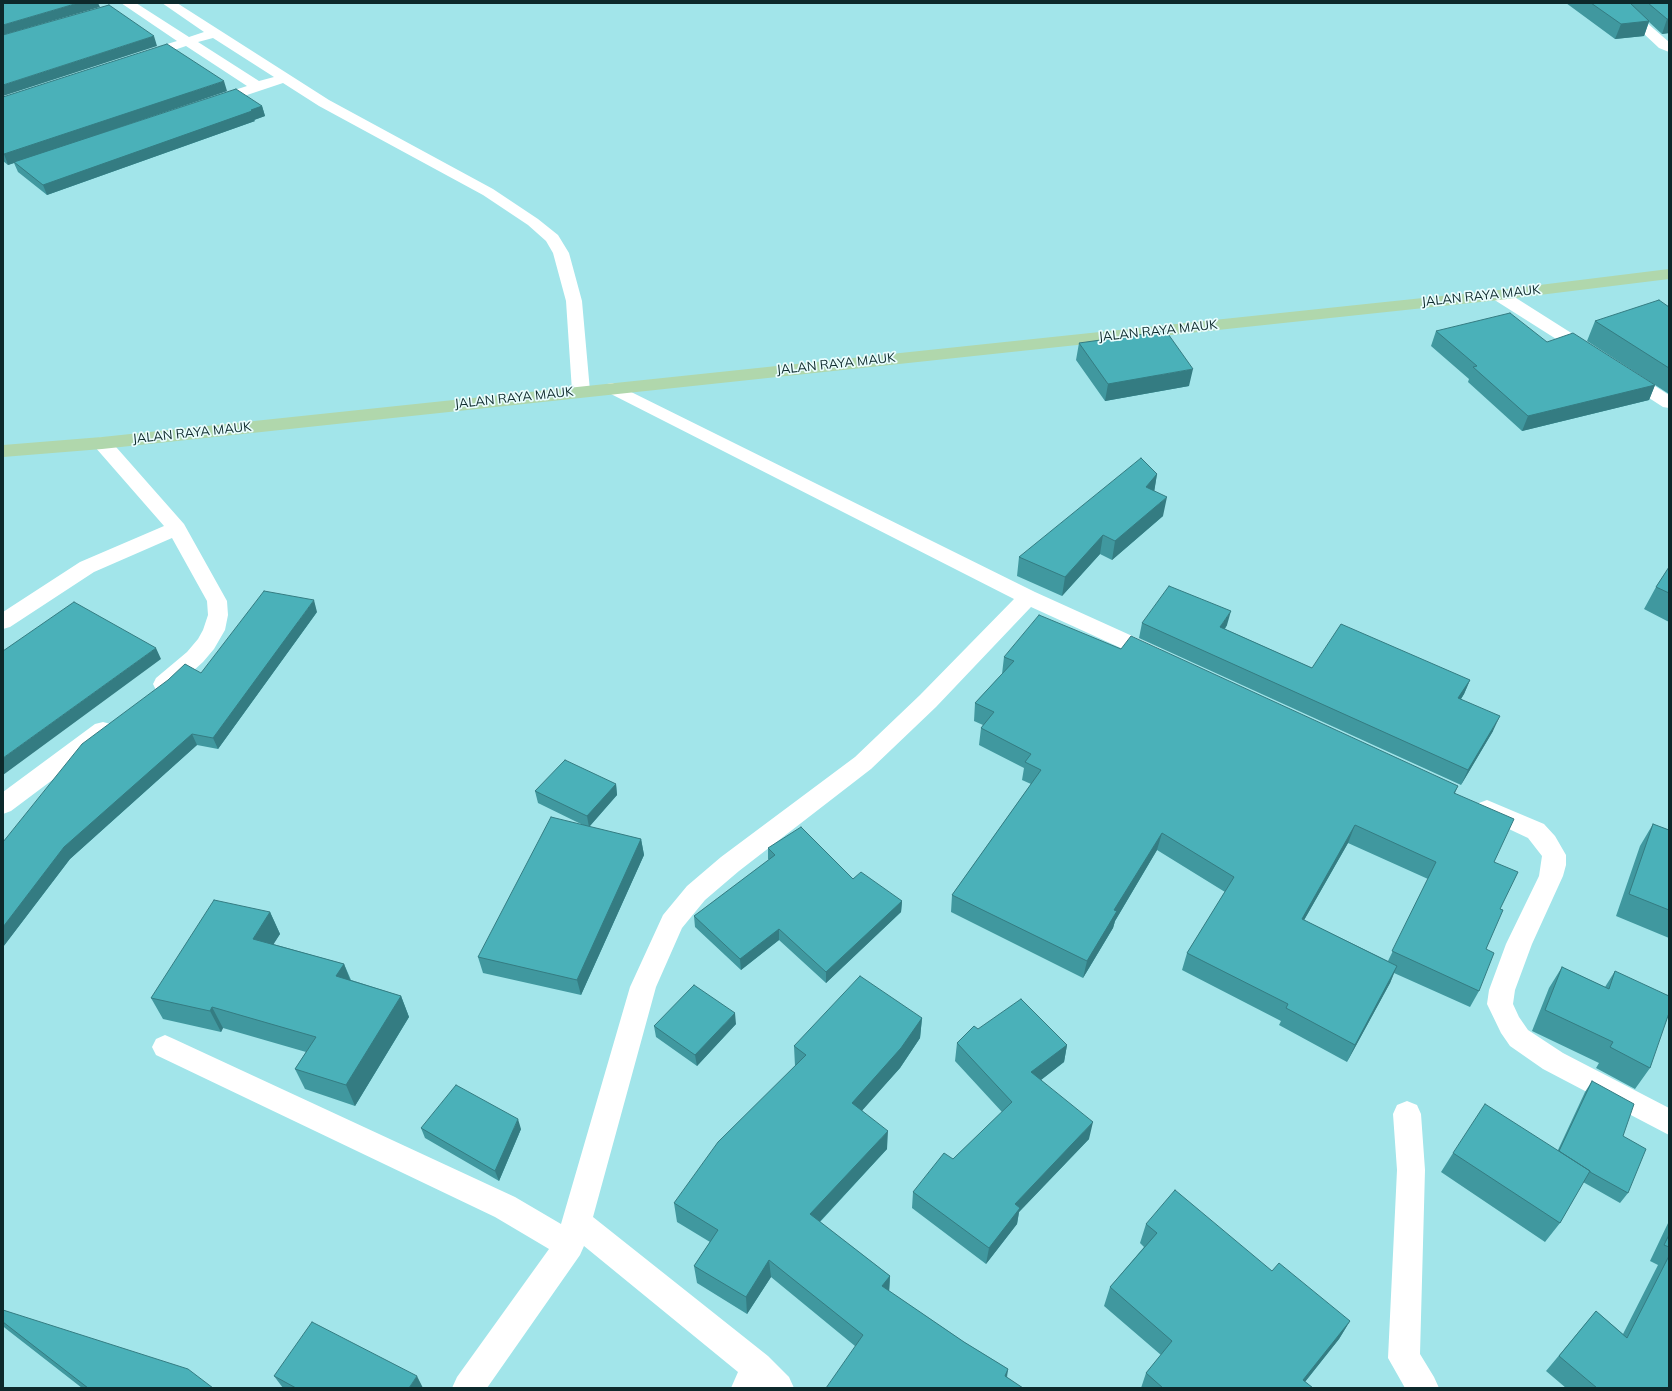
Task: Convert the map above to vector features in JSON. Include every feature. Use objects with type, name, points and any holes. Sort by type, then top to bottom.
[{"type":"main road","name":"JALAN RAYA MAUK","points":[[3,451],[102,442],[1499,295],[1669,274]]},
{"type":"street","points":[[114,8],[128,3],[257,86]]},
{"type":"street","points":[[168,3],[283,78],[341,113],[488,192],[533,222],[552,238],[561,253],[574,301],[581,391]]},
{"type":"street","points":[[1617,3],[1669,48]]},
{"type":"street","points":[[129,61],[214,33]]},
{"type":"street","points":[[196,107],[283,78]]},
{"type":"street","points":[[1499,295],[1669,403]]},
{"type":"street","points":[[613,388],[1028,597],[1172,663]]},
{"type":"street","points":[[102,442],[177,528],[216,601],[218,615],[214,630],[206,644],[195,657],[146,698]]},
{"type":"street","points":[[3,622],[87,567],[177,528]]},
{"type":"street","points":[[468,1388],[574,1234],[643,987],[672,922],[696,893],[730,864],[863,763],[928,701],[1028,597]]},
{"type":"street","points":[[3,805],[121,716]]},
{"type":"street","points":[[1468,799],[1536,832],[1547,843],[1554,854],[1554,865],[1551,876],[1519,944],[1502,990],[1500,1004],[1510,1025],[1519,1038],[1552,1061],[1669,1122]]},
{"type":"street","points":[[165,1047],[505,1207],[574,1234],[761,1381]]},
{"type":"street","points":[[1407,1114],[1411,1170],[1404,1358],[1423,1388]]},
{"type":"building","points":[[3,3],[78,3],[3,25]]},
{"type":"building","points":[[1591,3],[1630,3],[1649,21],[1621,24]]},
{"type":"building","points":[[1648,3],[1669,3],[1669,19],[1667,19]]},
{"type":"building","points":[[109,5],[154,36],[3,85],[3,35]]},
{"type":"building","points":[[167,44],[224,81],[3,154],[3,97]]},
{"type":"building","points":[[236,89],[262,106],[251,110],[252,111],[43,185],[14,162]]},
{"type":"building","points":[[1659,300],[1669,307],[1669,368],[1595,321]]},
{"type":"building","points":[[1510,313],[1547,342],[1573,333],[1655,385],[1528,416],[1473,367],[1477,366],[1436,331]]},
{"type":"building","points":[[1166,331],[1193,369],[1108,384],[1079,343]]},
{"type":"building","points":[[1141,458],[1157,474],[1146,487],[1167,497],[1115,541],[1103,535],[1065,577],[1019,557]]},
{"type":"building","points":[[1669,567],[1669,593],[1656,587]]},
{"type":"building","points":[[1169,586],[1231,611],[1220,627],[1312,668],[1341,624],[1470,680],[1458,698],[1500,716],[1468,770],[1142,623]]},
{"type":"building","points":[[264,591],[314,600],[213,738],[192,734],[64,847],[3,927],[3,842],[82,744],[168,680],[185,664],[201,673]]},
{"type":"building","points":[[74,602],[156,648],[3,758],[3,651]]},
{"type":"building","points":[[1039,615],[1121,649],[1131,636],[1458,786],[1454,793],[1514,819],[1494,862],[1518,872],[1500,909],[1503,910],[1486,949],[1494,953],[1479,991],[1392,951],[1436,862],[1355,825],[1302,919],[1397,966],[1355,1045],[1286,1008],[1288,1004],[1187,953],[1234,877],[1162,833],[1114,910],[1117,911],[1087,961],[952,895],[1041,770],[1025,762],[1031,754],[981,728],[994,712],[975,703],[1014,661],[1004,657]]},
{"type":"building","points":[[565,760],[616,784],[587,816],[535,791]]},
{"type":"building","points":[[551,817],[641,839],[577,980],[478,957]]},
{"type":"building","points":[[1653,824],[1669,830],[1669,910],[1629,894]]},
{"type":"building","points":[[801,827],[853,879],[861,872],[902,901],[826,972],[779,929],[740,959],[694,916],[775,855],[768,848]]},
{"type":"building","points":[[214,900],[270,912],[253,939],[344,964],[336,976],[401,996],[346,1085],[295,1069],[316,1037],[212,1007],[210,1011],[151,998]]},
{"type":"building","points":[[1562,967],[1609,989],[1615,971],[1669,996],[1669,1013],[1650,1068],[1610,1047],[1613,1042],[1545,1010]]},
{"type":"building","points":[[860,976],[922,1018],[901,1048],[852,1103],[888,1131],[810,1214],[890,1276],[882,1286],[964,1342],[1008,1369],[1005,1376],[1023,1388],[826,1388],[863,1335],[769,1260],[746,1297],[694,1266],[718,1230],[674,1203],[718,1142],[806,1055],[794,1046]]},
{"type":"building","points":[[694,985],[735,1013],[695,1055],[654,1026]]},
{"type":"building","points":[[1021,999],[1067,1045],[1031,1072],[1093,1122],[1015,1204],[1020,1208],[989,1248],[913,1192],[944,1153],[953,1159],[1012,1102],[957,1043],[974,1026],[978,1029]]},
{"type":"building","points":[[1592,1081],[1634,1104],[1623,1136],[1646,1149],[1628,1193],[1590,1172],[1559,1151]]},
{"type":"building","points":[[456,1085],[518,1119],[495,1171],[421,1128]]},
{"type":"building","points":[[1485,1104],[1590,1171],[1560,1223],[1453,1153]]},
{"type":"building","points":[[1175,1190],[1272,1271],[1279,1263],[1350,1321],[1303,1380],[1313,1388],[1163,1388],[1146,1373],[1172,1341],[1110,1287],[1157,1233],[1146,1224]]},
{"type":"building","points":[[1669,1235],[1669,1247],[1664,1245]]},
{"type":"building","points":[[1669,1256],[1669,1388],[1597,1388],[1559,1356],[1596,1311],[1627,1338]]},
{"type":"building","points":[[3,1310],[188,1369],[213,1388],[88,1388],[3,1322]]},
{"type":"building","points":[[312,1322],[417,1376],[409,1388],[296,1388],[274,1376]]}]
